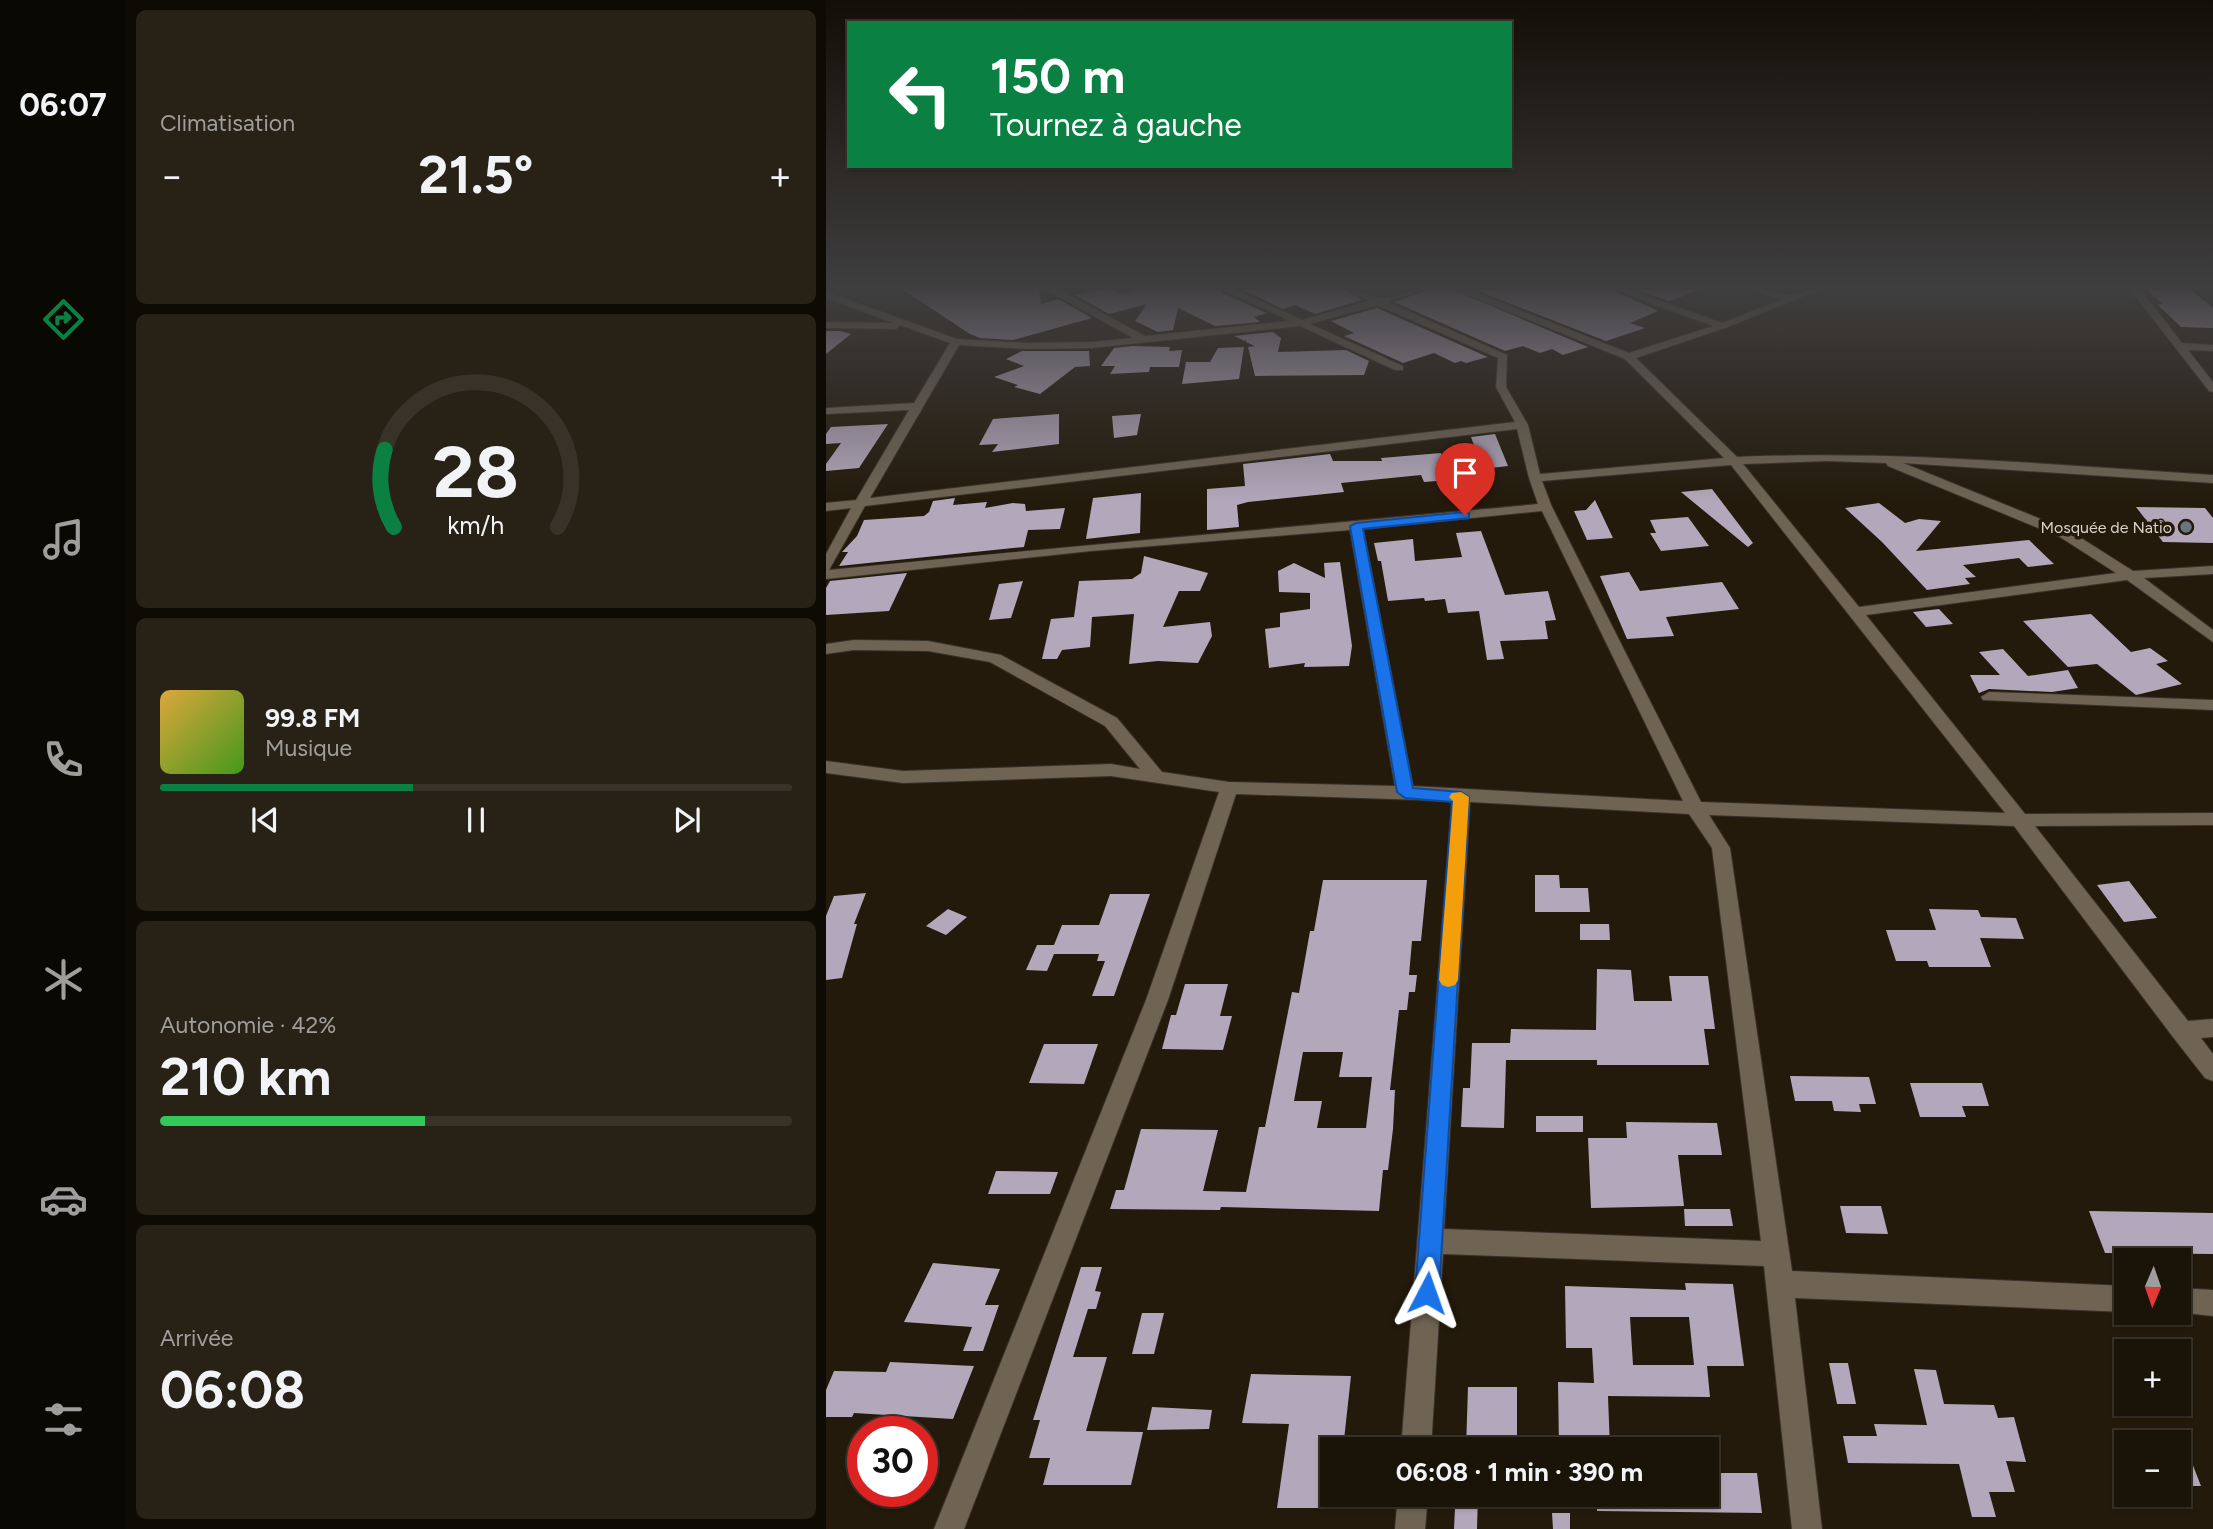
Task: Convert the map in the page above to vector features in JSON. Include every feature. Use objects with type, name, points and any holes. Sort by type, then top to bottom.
[{"type":"street","points":[[826,567],[859,505],[945,360]]},
{"type":"street","points":[[1383,360],[1399,368]]},
{"type":"street","points":[[1503,360],[1501,387],[1521,425],[1546,507],[1695,808],[1721,848],[1780,1284],[1807,1529]]},
{"type":"street","points":[[1632,360],[1734,461],[1856,612],[2213,1072]]},
{"type":"street","points":[[2191,360],[2213,389]]},
{"type":"street","points":[[826,411],[918,406]]},
{"type":"street","points":[[826,508],[1521,425]]},
{"type":"street","points":[[1535,478],[1734,461],[1877,457],[2213,479]]},
{"type":"street","points":[[1877,457],[2065,534],[2130,575],[2213,637]]},
{"type":"street","points":[[826,575],[1091,547],[1356,526],[1546,507]]},
{"type":"street","points":[[1356,526],[1405,792]]},
{"type":"street","points":[[1856,612],[2130,575],[2213,569]]},
{"type":"street","points":[[826,649],[854,645],[929,646],[995,658],[1111,722],[1156,776]]},
{"type":"street","points":[[1989,697],[2213,705]]},
{"type":"street","points":[[826,767],[903,777],[1111,770],[1229,788],[1405,792],[1695,808],[2019,820],[2213,819]]},
{"type":"street","points":[[949,1529],[1157,1000],[1229,788]]},
{"type":"street","points":[[1417,1437],[1461,797]]},
{"type":"street","points":[[2181,1031],[2213,1028]]},
{"type":"street","points":[[1430,1241],[1776,1254]]},
{"type":"street","points":[[1780,1284],[2114,1298]]},
{"type":"street","points":[[2191,1302],[2213,1303]]},
{"type":"street","points":[[1410,1529],[1412,1507]]},
{"type":"building","points":[[1009,360],[1090,360],[1090,366],[1075,367],[1040,394],[1014,387],[1018,385],[994,377],[1024,366]]},
{"type":"building","points":[[1105,360],[1180,360],[1179,367],[1150,367],[1149,372],[1110,374],[1115,366],[1101,366]]},
{"type":"building","points":[[1242,360],[1239,379],[1182,384],[1186,362]]},
{"type":"building","points":[[1251,360],[1369,361],[1364,375],[1255,376]]},
{"type":"building","points":[[1449,360],[1476,360],[1466,363]]},
{"type":"building","points":[[1059,414],[1059,444],[992,452],[998,444],[979,445],[993,419]]},
{"type":"building","points":[[1141,414],[1137,435],[1114,438],[1112,416]]},
{"type":"building","points":[[888,424],[859,468],[826,471],[826,464],[841,443],[826,444],[826,434],[831,427]]},
{"type":"building","points":[[1495,434],[1508,466],[1482,469],[1471,437]]},
{"type":"building","points":[[1441,453],[1449,480],[1424,482],[1421,475],[1341,483],[1344,492],[1248,502],[1237,505],[1239,527],[1207,530],[1207,489],[1245,486],[1243,464],[1330,454],[1333,461],[1382,461],[1381,458]]},
{"type":"building","points":[[1712,489],[1753,543],[1748,547],[1681,492]]},
{"type":"building","points":[[1141,493],[1140,533],[1086,539],[1093,498]]},
{"type":"building","points":[[955,498],[953,505],[987,502],[985,508],[1013,503],[1025,504],[1026,511],[1065,508],[1060,529],[1028,530],[1024,547],[839,566],[848,552],[842,552],[857,536],[864,520],[924,516],[929,512],[933,501]]},
{"type":"building","points":[[1595,500],[1613,538],[1587,540],[1574,511],[1586,510]]},
{"type":"building","points":[[1879,503],[1905,523],[1919,519],[1941,521],[1916,551],[2029,540],[2054,564],[2028,567],[2019,558],[1963,565],[1976,577],[1965,578],[1970,584],[1927,590],[1882,542],[1845,508]]},
{"type":"building","points":[[2136,507],[2205,508],[2213,518],[2213,543],[2163,542]]},
{"type":"building","points":[[1688,517],[1709,546],[1661,551],[1650,533],[1656,533],[1650,520]]},
{"type":"building","points":[[1481,531],[1505,595],[1548,591],[1556,620],[1545,621],[1548,639],[1500,641],[1504,659],[1487,660],[1479,611],[1448,613],[1445,599],[1388,601],[1381,561],[1378,561],[1374,543],[1413,539],[1415,561],[1462,557],[1456,533]]},
{"type":"building","points":[[1144,556],[1208,573],[1200,591],[1179,591],[1163,627],[1210,622],[1212,636],[1198,663],[1158,661],[1129,664],[1134,614],[1092,617],[1090,647],[1062,650],[1057,659],[1042,659],[1051,619],[1074,617],[1079,581],[1132,579],[1141,573]]},
{"type":"building","points":[[1340,562],[1352,646],[1349,666],[1304,667],[1305,663],[1269,668],[1265,629],[1280,627],[1280,613],[1310,609],[1310,593],[1279,592],[1278,571],[1294,563],[1325,578],[1324,563]]},
{"type":"building","points":[[1629,572],[1640,591],[1722,582],[1739,609],[1666,617],[1674,636],[1627,639],[1600,576]]},
{"type":"building","points":[[907,573],[889,611],[826,615],[826,588],[830,581]]},
{"type":"building","points":[[1023,581],[1011,618],[989,620],[999,584]]},
{"type":"building","points":[[1939,609],[1953,624],[1926,627],[1913,612]]},
{"type":"building","points":[[2091,614],[2131,652],[2150,648],[2168,661],[2156,664],[2182,684],[2136,695],[2097,664],[2068,667],[2023,621]]},
{"type":"building","points":[[2003,649],[2028,676],[2068,670],[2078,688],[2052,692],[1989,689],[1979,693],[1970,675],[2000,675],[1979,652]]},
{"type":"building","points":[[1535,875],[1559,875],[1560,888],[1588,888],[1590,912],[1535,912]]},
{"type":"building","points":[[1323,880],[1427,880],[1421,941],[1412,941],[1409,975],[1417,975],[1415,992],[1409,992],[1407,1010],[1399,1010],[1390,1090],[1395,1090],[1393,1129],[1388,1170],[1383,1170],[1379,1211],[1221,1207],[1220,1210],[1110,1209],[1116,1190],[1124,1190],[1141,1129],[1218,1130],[1203,1191],[1246,1192],[1259,1127],[1265,1127],[1292,992],[1299,993],[1310,931],[1314,931]],"holes":[[[1303,1052],[1343,1052],[1339,1077],[1372,1077],[1366,1128],[1317,1128],[1322,1101],[1294,1101]]]},
{"type":"building","points":[[2129,881],[2157,918],[2124,922],[2097,885]]},
{"type":"building","points":[[866,893],[854,924],[857,924],[842,978],[826,980],[826,916],[834,896]]},
{"type":"building","points":[[1110,894],[1150,894],[1114,996],[1092,996],[1105,961],[1097,961],[1099,954],[1054,954],[1047,971],[1026,970],[1037,945],[1054,945],[1062,925],[1099,925]]},
{"type":"building","points":[[948,909],[967,917],[946,935],[926,926]]},
{"type":"building","points":[[1929,909],[1978,910],[1981,917],[2016,918],[2024,939],[1980,938],[1991,967],[1929,967],[1927,961],[1896,961],[1886,930],[1936,930]]},
{"type":"building","points":[[1580,924],[1609,924],[1610,940],[1580,940]]},
{"type":"building","points":[[1597,969],[1631,970],[1634,1001],[1672,1001],[1669,976],[1708,976],[1715,1029],[1704,1029],[1709,1065],[1597,1065],[1597,1060],[1506,1060],[1504,1128],[1461,1127],[1463,1088],[1470,1088],[1472,1043],[1510,1043],[1511,1029],[1596,1030]]},
{"type":"building","points":[[1185,984],[1228,984],[1220,1016],[1232,1016],[1223,1050],[1162,1049],[1171,1015],[1176,1015]]},
{"type":"building","points":[[1044,1044],[1098,1044],[1084,1084],[1029,1083]]},
{"type":"building","points":[[1790,1076],[1869,1077],[1876,1104],[1859,1104],[1861,1112],[1834,1111],[1832,1101],[1795,1101]]},
{"type":"building","points":[[1910,1083],[1982,1083],[1989,1106],[1962,1106],[1966,1117],[1920,1117]]},
{"type":"building","points":[[1536,1116],[1583,1116],[1583,1132],[1536,1132]]},
{"type":"building","points":[[1626,1122],[1717,1123],[1722,1155],[1678,1155],[1684,1206],[1591,1208],[1588,1138],[1627,1138]]},
{"type":"building","points":[[996,1171],[1058,1172],[1050,1194],[988,1194]]},
{"type":"building","points":[[1840,1206],[1881,1206],[1888,1234],[1846,1233]]},
{"type":"building","points":[[1684,1209],[1730,1209],[1733,1226],[1685,1226]]},
{"type":"building","points":[[2089,1211],[2213,1213],[2213,1254],[2191,1254],[2191,1248],[2114,1248],[2114,1253],[2105,1253]]},
{"type":"building","points":[[933,1263],[1000,1269],[985,1305],[999,1305],[983,1351],[963,1351],[972,1327],[904,1322]]},
{"type":"building","points":[[1081,1267],[1102,1267],[1095,1291],[1101,1292],[1096,1309],[1088,1309],[1073,1357],[1107,1357],[1086,1431],[1143,1432],[1131,1485],[1043,1485],[1050,1458],[1029,1458],[1040,1420],[1033,1420]]},
{"type":"building","points":[[1685,1283],[1733,1284],[1744,1366],[1707,1366],[1710,1397],[1608,1396],[1610,1437],[1559,1437],[1558,1382],[1594,1383],[1592,1348],[1566,1348],[1565,1286],[1686,1290]],"holes":[[[1630,1317],[1689,1317],[1694,1365],[1633,1365]]]},
{"type":"building","points":[[1142,1313],[1164,1313],[1154,1354],[1132,1354]]},
{"type":"building","points":[[890,1362],[974,1366],[953,1419],[854,1413],[847,1417],[826,1417],[826,1390],[834,1371],[886,1372]]},
{"type":"building","points":[[1829,1363],[1848,1363],[1856,1404],[1837,1404]]},
{"type":"building","points":[[1914,1369],[1936,1370],[1944,1404],[1994,1405],[1998,1418],[2014,1417],[2026,1462],[2006,1461],[2015,1492],[1989,1492],[1996,1517],[1972,1517],[1959,1464],[1848,1463],[1843,1436],[1877,1436],[1874,1424],[1927,1425]]},
{"type":"building","points":[[1251,1374],[1351,1376],[1344,1437],[1320,1437],[1320,1507],[1328,1508],[1277,1508],[1289,1424],[1242,1423]]},
{"type":"building","points":[[1468,1387],[1517,1387],[1517,1437],[1466,1437]]},
{"type":"building","points":[[1152,1407],[1212,1410],[1209,1429],[1147,1430]]},
{"type":"building","points":[[2191,1460],[2201,1486],[2191,1486]]},
{"type":"building","points":[[1719,1473],[1757,1473],[1762,1513],[1597,1511],[1597,1507],[1719,1507]]},
{"type":"building","points":[[1478,1507],[1477,1529],[1454,1529],[1455,1508]]},
{"type":"building","points":[[1552,1513],[1570,1513],[1570,1529],[1553,1529]]},
{"type":"slow traffic","points":[[1448,980],[1461,797],[1458,797]]},
{"type":"place","name":"Mosquée de Natio","points":[[2186,527]]},
{"type":"route","points":[[1427,1293],[1461,797],[1405,792],[1356,526],[1465,515]]}]
